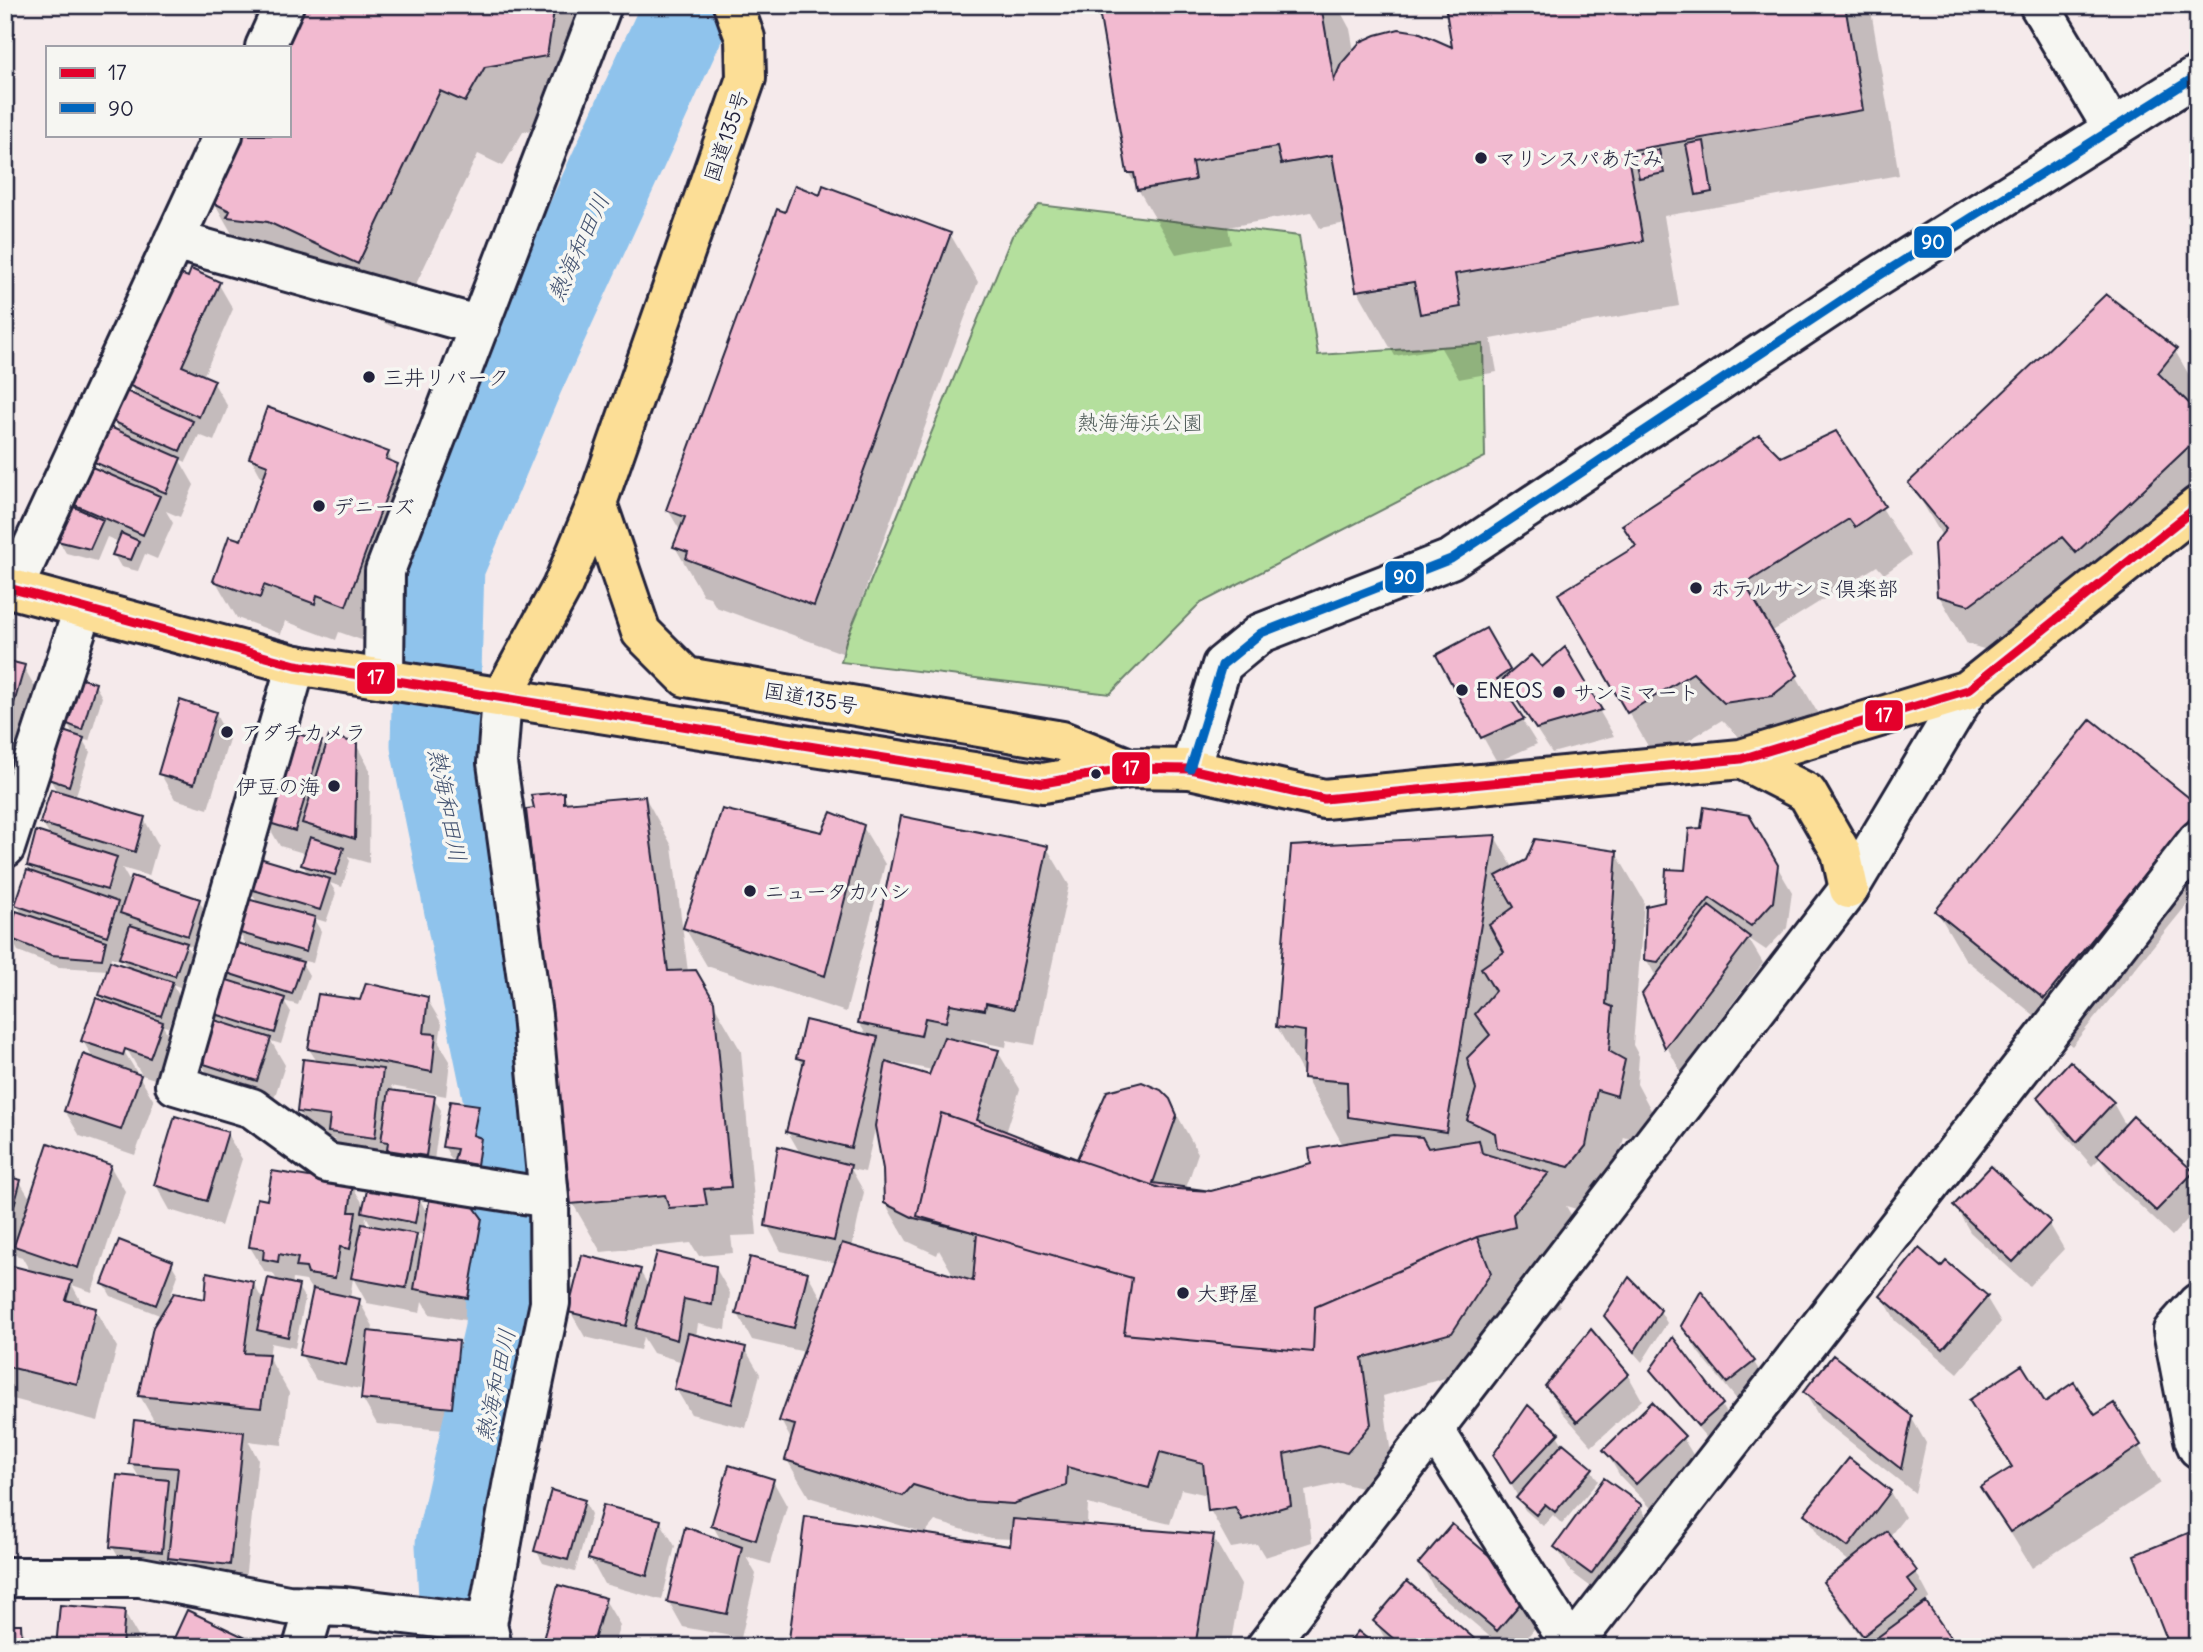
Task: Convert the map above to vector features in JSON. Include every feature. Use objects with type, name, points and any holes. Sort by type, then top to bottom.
[{"type":"highway","name":"国道135号","points":[[502,697],[562,587],[597,503],[746,78],[745,38],[733,5]]},
{"type":"highway","name":"国道135号","points":[[597,503],[641,632],[686,677],[1062,741],[1129,768]]},
{"type":"highway","name":"国道135号","points":[[9,588],[296,665],[1043,783],[1129,768],[1191,768],[1324,799],[1741,759],[1969,690],[2198,506]]},
{"type":"highway","points":[[1741,759],[1807,793],[1842,852],[1849,889]]},
{"type":"street","points":[[265,46],[284,5]]},
{"type":"street","points":[[392,680],[385,571],[602,5]]},
{"type":"street","points":[[2039,5],[2113,129]]},
{"type":"street","points":[[1191,768],[1222,665],[1261,633],[1451,559],[1866,285],[2198,75]]},
{"type":"street","points":[[9,588],[223,136]]},
{"type":"street","points":[[174,240],[480,326]]},
{"type":"street","points":[[5,848],[83,609]]},
{"type":"street","points":[[296,665],[175,1085],[252,1108],[327,1163],[526,1194]]},
{"type":"street","points":[[1266,1647],[1849,889],[1969,690]]},
{"type":"street","points":[[5,1577],[140,1577],[288,1605],[345,1607],[490,1635],[513,1480],[550,1303],[526,1194],[532,1015],[497,763],[502,697]]},
{"type":"street","points":[[1433,1428],[1572,1647],[2198,840]]},
{"type":"street","points":[[2198,1303],[2173,1331],[2198,1448]]},
{"type":"street","points":[[303,1647],[315,1606]]},
{"type":"green space","name":"熱海海浜公園","points":[[1039,205],[1299,236],[1318,355],[1483,344],[1485,457],[1199,604],[1110,694],[841,662],[846,641],[1012,236]]},
{"type":"building","points":[[304,5],[555,5],[547,56],[485,67],[465,102],[440,91],[358,264],[268,222],[227,217],[230,211],[212,202],[243,136],[290,136],[290,46],[285,46]]},
{"type":"building","name":"マリンスパあたみ","points":[[1098,5],[1321,5],[1334,80],[1341,64],[1360,42],[1376,35],[1399,29],[1418,32],[1452,47],[1445,5],[1845,5],[1863,110],[1627,151],[1643,241],[1455,274],[1461,307],[1420,314],[1414,282],[1356,291],[1332,155],[1281,164],[1277,147],[1192,162],[1195,180],[1137,190],[1134,173],[1127,173]]},
{"type":"building","points":[[1704,141],[1712,192],[1696,195],[1686,144]]},
{"type":"building","points":[[1659,150],[1664,173],[1639,178],[1634,155]]},
{"type":"building","points":[[795,185],[820,195],[823,185],[951,233],[814,606],[686,559],[688,552],[673,547],[685,517],[666,510],[777,209],[785,212]]},
{"type":"building","points":[[191,269],[220,282],[182,366],[215,380],[199,417],[128,385],[178,273],[188,277]]},
{"type":"building","points":[[2106,294],[2177,349],[2158,373],[2198,412],[2198,438],[2076,553],[2062,537],[1969,605],[1937,596],[1934,544],[1946,529],[1908,483]]},
{"type":"building","points":[[126,391],[193,421],[180,451],[112,421]]},
{"type":"building","points":[[267,407],[389,452],[386,459],[398,464],[346,606],[317,595],[315,604],[264,585],[260,598],[213,581],[229,536],[241,540],[268,465],[249,458]]},
{"type":"building","points":[[110,427],[181,458],[166,493],[94,462]]},
{"type":"building","points":[[1836,431],[1885,506],[1855,527],[1849,519],[1745,584],[1798,675],[1772,696],[1724,703],[1693,673],[1627,713],[1558,594],[1636,546],[1622,525],[1759,435],[1781,457]]},
{"type":"building","points":[[92,467],[160,496],[143,535],[75,505]]},
{"type":"building","points":[[72,506],[103,520],[90,549],[57,541]]},
{"type":"building","points":[[121,533],[139,541],[131,560],[112,555]]},
{"type":"building","points":[[1486,628],[1510,670],[1497,679],[1524,719],[1481,738],[1436,655]]},
{"type":"building","points":[[1565,647],[1602,710],[1536,729],[1503,679],[1531,655],[1542,667]]},
{"type":"building","points":[[5,660],[25,665],[5,735]]},
{"type":"building","points":[[78,678],[96,683],[82,730],[65,723]]},
{"type":"building","points":[[180,700],[216,712],[194,784],[158,774]]},
{"type":"building","points":[[2091,719],[2198,805],[2198,809],[2044,999],[1935,911]]},
{"type":"building","points":[[63,731],[84,738],[69,786],[48,779]]},
{"type":"building","points":[[291,732],[322,741],[295,831],[263,821]]},
{"type":"building","points":[[329,736],[357,743],[355,839],[302,823]]},
{"type":"building","points":[[51,789],[145,817],[135,852],[40,823]]},
{"type":"building","points":[[564,792],[564,803],[645,796],[668,971],[696,970],[714,1001],[731,1187],[704,1189],[707,1205],[669,1208],[665,1195],[571,1204],[526,809],[534,808],[531,795]]},
{"type":"building","points":[[1704,807],[1749,815],[1778,865],[1773,902],[1751,926],[1710,898],[1658,962],[1644,960],[1646,906],[1664,902],[1666,869],[1685,870],[1689,829],[1701,828]]},
{"type":"building","points":[[722,809],[822,832],[831,812],[864,825],[825,976],[683,928]]},
{"type":"building","points":[[901,816],[1048,846],[1014,1009],[986,1003],[985,1010],[950,1004],[946,1022],[925,1018],[921,1036],[858,1023]]},
{"type":"building","points":[[36,831],[117,857],[107,890],[27,866]]},
{"type":"building","points":[[1496,835],[1446,1132],[1348,1117],[1347,1082],[1303,1078],[1305,1031],[1276,1027],[1291,846]]},
{"type":"building","points":[[310,837],[344,848],[335,875],[301,865]]},
{"type":"building","points":[[1535,839],[1617,851],[1606,1004],[1613,1007],[1609,1051],[1625,1060],[1617,1096],[1597,1090],[1586,1146],[1569,1167],[1497,1148],[1495,1133],[1467,1120],[1476,1089],[1467,1058],[1490,1035],[1475,1014],[1495,991],[1481,968],[1504,952],[1489,925],[1514,907],[1496,876],[1526,860]]},
{"type":"building","points":[[256,857],[330,879],[320,910],[247,888]]},
{"type":"building","points":[[27,870],[118,902],[107,936],[15,905]]},
{"type":"building","points":[[132,876],[200,899],[188,936],[120,913]]},
{"type":"building","points":[[247,899],[315,917],[306,952],[237,932]]},
{"type":"building","points":[[1709,906],[1750,937],[1665,1048],[1642,994]]},
{"type":"building","points":[[16,911],[106,941],[102,959],[51,955],[9,938]]},
{"type":"building","points":[[130,925],[187,943],[175,976],[119,958]]},
{"type":"building","points":[[227,940],[303,962],[292,994],[218,970]]},
{"type":"building","points":[[110,961],[173,982],[161,1016],[99,995]]},
{"type":"building","points":[[214,976],[285,998],[275,1033],[203,1010]]},
{"type":"building","points":[[366,983],[428,997],[424,1033],[436,1034],[432,1072],[308,1049],[318,994],[360,1000]]},
{"type":"building","points":[[96,998],[163,1022],[150,1058],[125,1049],[123,1055],[81,1041]]},
{"type":"building","points":[[205,1017],[271,1038],[257,1081],[204,1064],[203,1056],[193,1053]]},
{"type":"building","points":[[805,1020],[878,1037],[851,1148],[786,1132],[804,1060],[796,1058]]},
{"type":"building","points":[[944,1037],[999,1050],[977,1120],[1077,1159],[1107,1091],[1142,1082],[1161,1090],[1170,1099],[1177,1115],[1153,1183],[1211,1191],[1311,1164],[1309,1149],[1393,1135],[1422,1137],[1428,1148],[1479,1140],[1482,1153],[1549,1173],[1513,1214],[1515,1227],[1477,1237],[1491,1273],[1452,1333],[1362,1358],[1371,1424],[1347,1453],[1319,1446],[1284,1454],[1291,1505],[1242,1520],[1235,1507],[1208,1511],[1203,1463],[1160,1452],[1149,1488],[1067,1467],[1066,1486],[1013,1504],[967,1501],[913,1485],[903,1496],[785,1460],[795,1425],[779,1421],[842,1243],[973,1281],[977,1233],[914,1218],[884,1203],[883,1169],[875,1126],[886,1062],[929,1075]]},
{"type":"building","points":[[83,1054],[141,1075],[121,1130],[64,1111]]},
{"type":"building","points":[[303,1059],[383,1069],[375,1138],[328,1132],[330,1116],[297,1112]]},
{"type":"building","points":[[2070,1061],[2114,1102],[2077,1142],[2037,1097]]},
{"type":"building","points":[[389,1090],[435,1096],[426,1156],[387,1150],[388,1142],[381,1141]]},
{"type":"building","points":[[450,1101],[479,1105],[473,1135],[481,1138],[477,1165],[454,1161],[457,1149],[442,1147]]},
{"type":"building","points":[[941,1113],[1160,1188],[1211,1191],[1311,1164],[1309,1149],[1393,1135],[1422,1137],[1428,1148],[1479,1140],[1482,1153],[1549,1173],[1513,1214],[1515,1227],[1477,1237],[1315,1307],[1313,1352],[1124,1334],[1132,1278],[917,1216]]},
{"type":"building","points":[[175,1116],[228,1132],[207,1201],[154,1185]]},
{"type":"building","points":[[2133,1116],[2194,1172],[2156,1211],[2097,1155]]},
{"type":"building","points":[[48,1143],[111,1165],[78,1268],[14,1246]]},
{"type":"building","points":[[778,1146],[851,1165],[834,1241],[765,1226]]},
{"type":"building","points":[[1991,1166],[2051,1222],[2013,1262],[1953,1206]]},
{"type":"building","points":[[272,1171],[353,1184],[349,1212],[356,1212],[350,1249],[340,1247],[335,1278],[308,1274],[306,1268],[296,1267],[298,1258],[279,1254],[278,1262],[263,1259],[264,1249],[249,1247],[257,1198],[267,1200]]},
{"type":"building","points":[[5,1176],[21,1180],[7,1232],[5,1232]]},
{"type":"building","points":[[368,1186],[420,1197],[415,1223],[362,1212]]},
{"type":"building","points":[[430,1196],[471,1203],[482,1218],[468,1298],[414,1289]]},
{"type":"building","points":[[362,1224],[417,1234],[406,1288],[351,1278]]},
{"type":"building","points":[[119,1240],[173,1261],[156,1305],[102,1284]]},
{"type":"building","points":[[1919,1248],[1941,1267],[1946,1261],[1988,1296],[1943,1349],[1880,1296]]},
{"type":"building","points":[[657,1252],[716,1266],[712,1305],[684,1299],[677,1340],[636,1328]]},
{"type":"building","points":[[582,1255],[641,1269],[626,1326],[568,1312]]},
{"type":"building","points":[[750,1257],[808,1272],[794,1328],[736,1314]]},
{"type":"building","points":[[5,1264],[72,1281],[66,1300],[96,1308],[77,1384],[5,1366]]},
{"type":"building","points":[[207,1272],[254,1282],[244,1353],[269,1354],[261,1408],[138,1396],[153,1327],[174,1293],[205,1299]]},
{"type":"building","points":[[1629,1277],[1661,1310],[1634,1352],[1604,1316]]},
{"type":"building","points":[[268,1278],[299,1285],[288,1337],[257,1330]]},
{"type":"building","points":[[313,1289],[360,1299],[346,1365],[299,1355]]},
{"type":"building","points":[[1701,1291],[1755,1361],[1727,1383],[1681,1326]]},
{"type":"building","points":[[1591,1329],[1629,1374],[1577,1422],[1545,1386]]},
{"type":"building","points":[[368,1331],[459,1341],[452,1408],[361,1399]]},
{"type":"building","points":[[688,1333],[746,1347],[732,1404],[674,1389]]},
{"type":"building","points":[[1673,1337],[1723,1404],[1698,1426],[1650,1370]]},
{"type":"building","points":[[1833,1355],[1912,1416],[1901,1469],[1803,1392]]},
{"type":"building","points":[[2022,1365],[2045,1402],[2074,1382],[2095,1415],[2114,1403],[2141,1445],[2010,1532],[1980,1487],[2012,1467],[1969,1400]]},
{"type":"building","points":[[1652,1402],[1685,1436],[1636,1484],[1603,1450]]},
{"type":"building","points":[[1528,1405],[1559,1433],[1511,1484],[1493,1455]]},
{"type":"building","points":[[134,1420],[244,1432],[230,1565],[168,1558],[178,1468],[129,1464]]},
{"type":"building","points":[[1563,1443],[1593,1468],[1555,1512],[1545,1504],[1536,1515],[1516,1498]]},
{"type":"building","points":[[1849,1458],[1891,1491],[1848,1547],[1804,1514]]},
{"type":"building","points":[[729,1465],[774,1479],[756,1540],[711,1526]]},
{"type":"building","points":[[117,1475],[169,1480],[162,1552],[110,1547]]},
{"type":"building","points":[[1604,1478],[1642,1505],[1591,1574],[1554,1547]]},
{"type":"building","points":[[551,1490],[585,1500],[568,1560],[534,1551]]},
{"type":"building","points":[[603,1505],[661,1520],[647,1576],[588,1559]]},
{"type":"building","points":[[805,1516],[1010,1546],[1013,1519],[1214,1535],[1195,1647],[788,1647]]},
{"type":"building","points":[[1452,1524],[1531,1591],[1497,1631],[1418,1564]]},
{"type":"building","points":[[685,1527],[742,1547],[727,1614],[667,1602]]},
{"type":"building","points":[[2198,1529],[2198,1647],[2170,1647],[2134,1555]]},
{"type":"building","points":[[1887,1531],[1917,1571],[1907,1579],[1918,1593],[1863,1636],[1823,1582]]},
{"type":"building","points":[[1407,1581],[1484,1647],[1403,1647],[1373,1621]]},
{"type":"building","points":[[558,1585],[606,1598],[592,1647],[541,1647]]},
{"type":"building","points":[[1926,1602],[1957,1647],[1874,1647],[1871,1642]]},
{"type":"building","points":[[60,1605],[125,1610],[122,1647],[56,1647]]},
{"type":"building","points":[[187,1610],[246,1638],[242,1647],[170,1647]]},
{"type":"building","points":[[5,1624],[21,1624],[22,1647],[5,1647]]},
{"type":"building","points":[[1358,1631],[1377,1647],[1345,1647]]},
{"type":"waterway","name":"熱海和田川","points":[[466,1647],[460,1545],[509,1330],[514,1128],[435,745],[440,565],[520,375],[689,5]]},
{"type":"transit line","name":"90","points":[[1190,769],[1222,665],[1261,633],[1451,559],[1866,284],[2198,75]]},
{"type":"transit line","name":"17","points":[[5,587],[296,665],[1043,783],[1129,768],[1190,769],[1324,799],[1741,759],[1968,690],[2198,506]]},
{"type":"place","name":"マリンスパあたみ","points":[[1481,158]]},
{"type":"place","name":"三井リパーク","points":[[369,377]]},
{"type":"place","name":"デニーズ","points":[[319,506]]},
{"type":"place","name":"ホテルサンミ倶楽部","points":[[1696,588]]},
{"type":"place","name":"ENEOS","points":[[1462,690]]},
{"type":"place","name":"サンミマート","points":[[1559,692]]},
{"type":"place","name":"アダチカメラ","points":[[227,732]]},
{"type":"place","name":"伊豆の海","points":[[334,786]]},
{"type":"place","name":"ニュータカハシ","points":[[750,891]]},
{"type":"place","name":"大野屋","points":[[1183,1293]]}]
